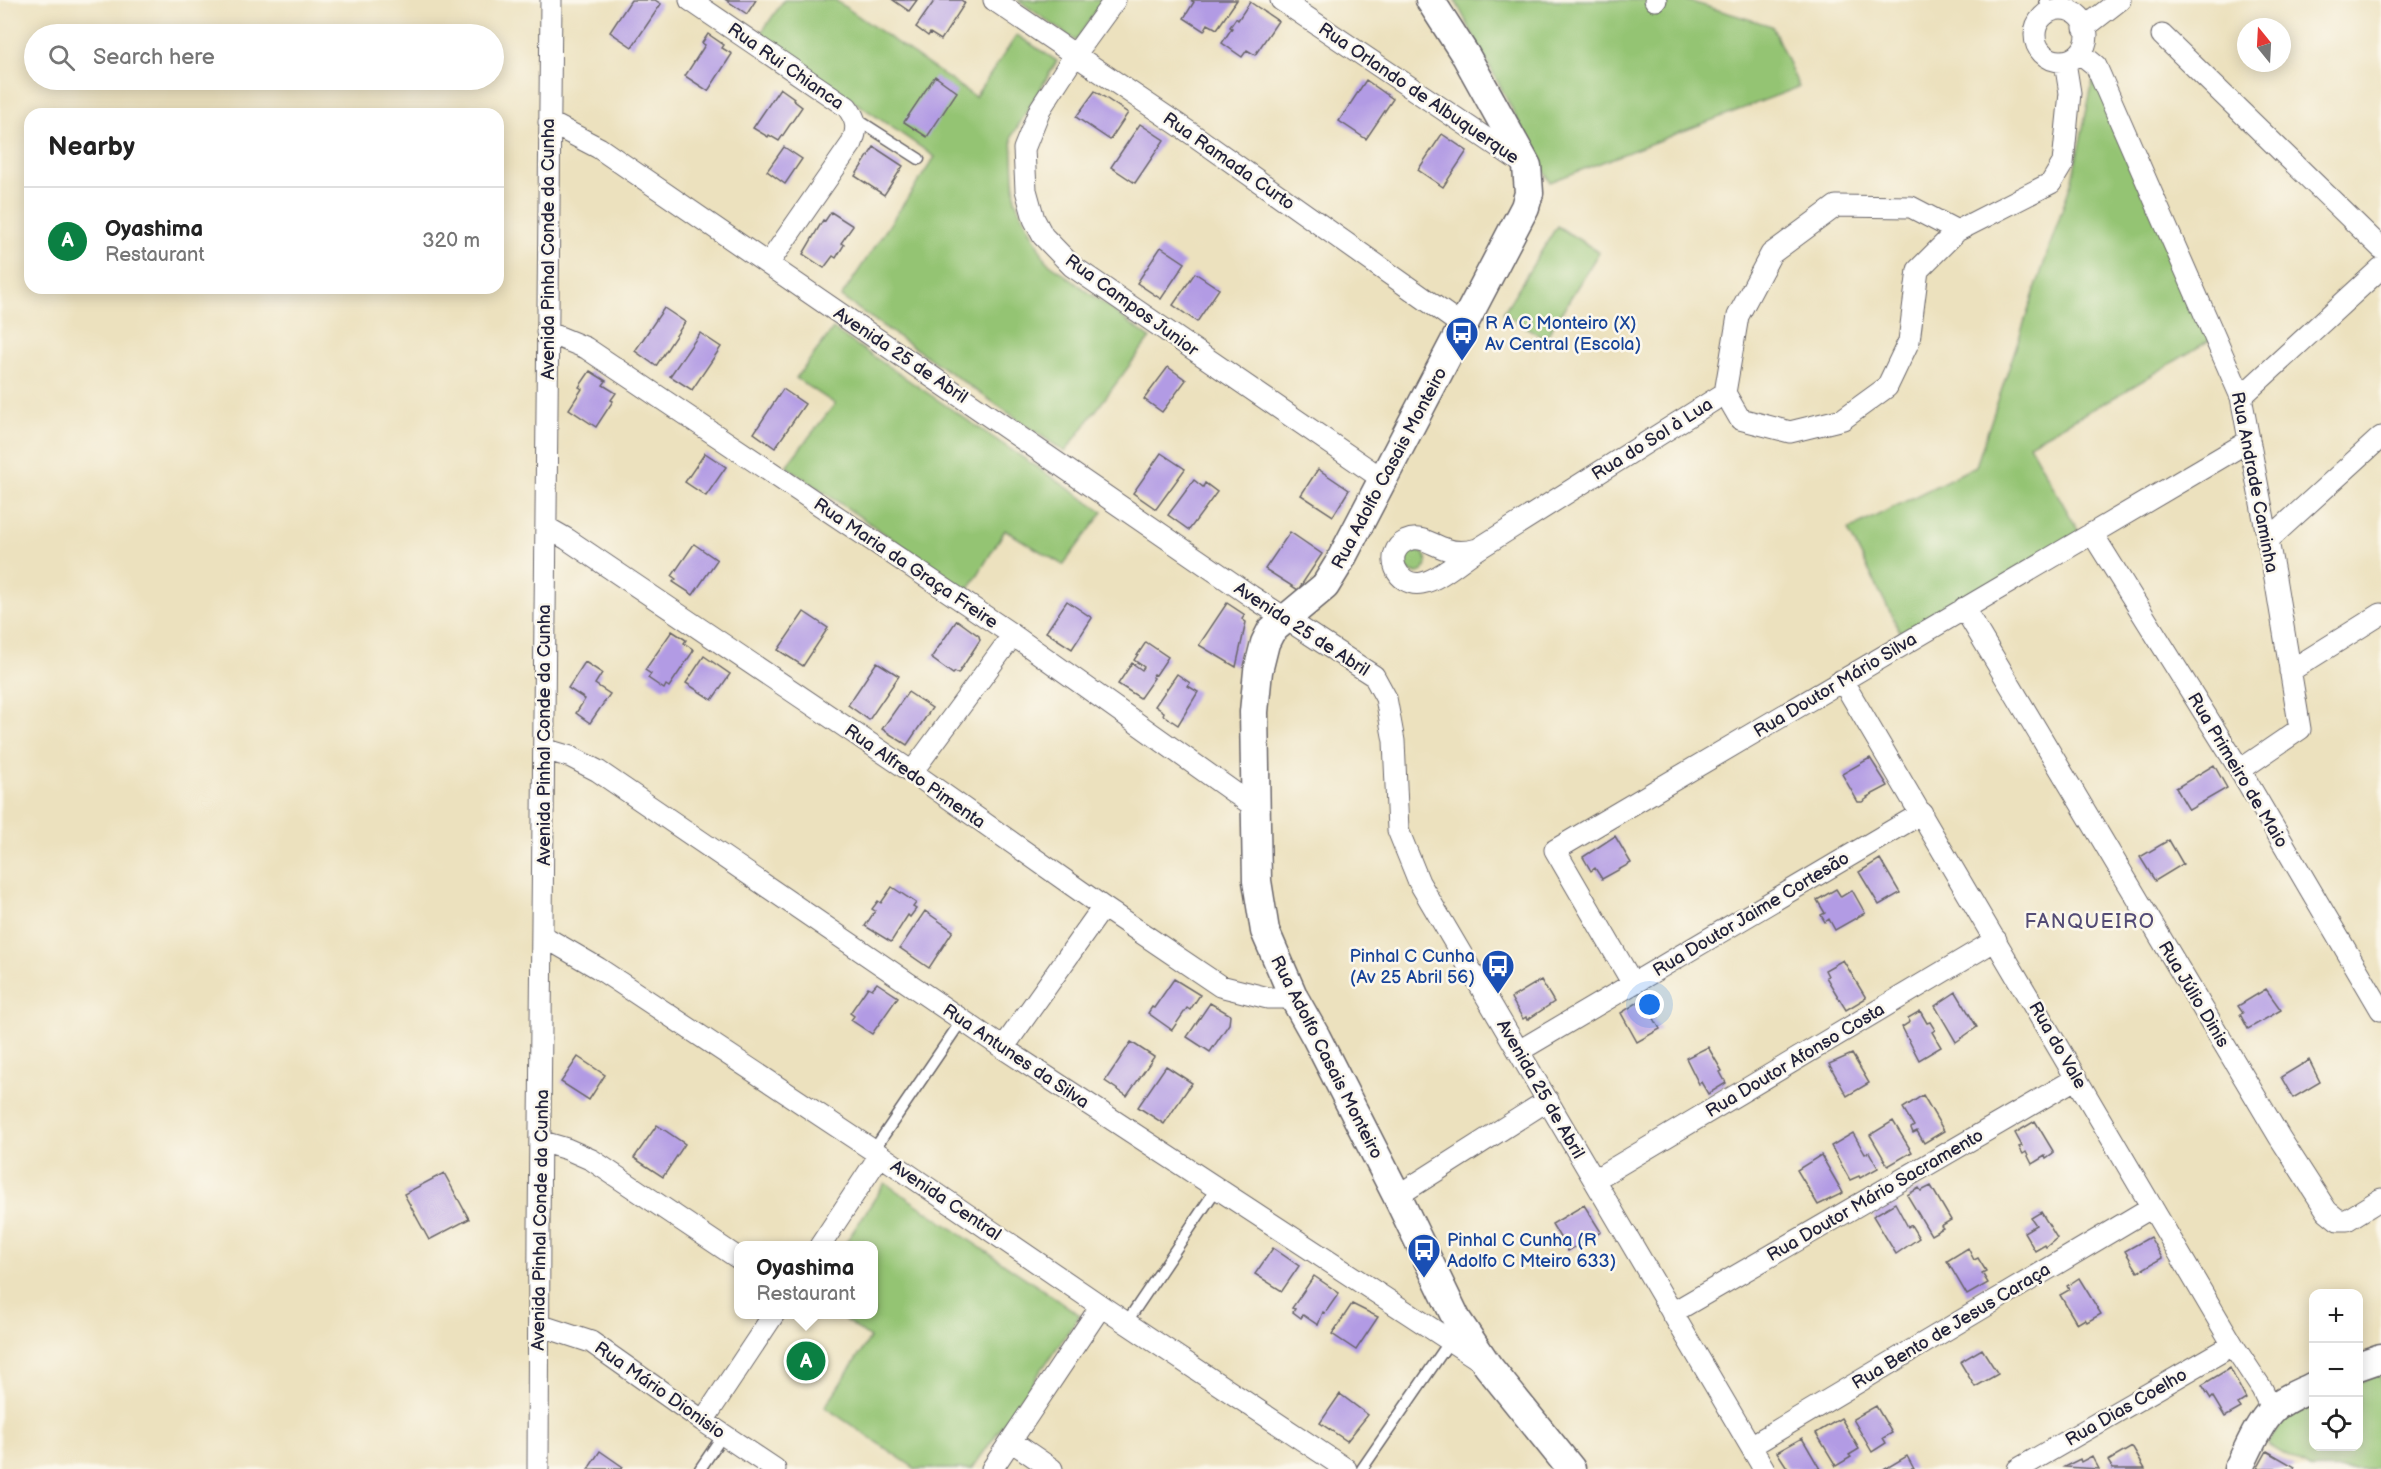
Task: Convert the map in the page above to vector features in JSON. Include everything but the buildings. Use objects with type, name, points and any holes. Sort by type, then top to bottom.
[{"type":"street","name":"Avenida Pinhal Conde da Cunha","points":[[538,1469],[551,0]]},
{"type":"street","name":"Rua Rui Chianca","points":[[690,0],[847,107],[855,118],[857,131],[852,143],[768,264]]},
{"type":"street","name":"Rua Ramada Curto","points":[[994,0],[1195,136],[1463,326]]},
{"type":"street","name":"Rua Campos Junior","points":[[1114,0],[1040,109],[1024,149],[1026,190],[1034,219],[1043,236],[1072,266],[1384,480]]},
{"type":"street","name":"Rua Orlando de Albuquerque","points":[[1281,0],[1527,166]]},
{"type":"street","points":[[1430,0],[1466,56],[1527,166]]},
{"type":"street","points":[[2084,28],[2120,0]]},
{"type":"street","points":[[1725,393],[1740,419],[1790,432],[1843,419],[1887,387],[1909,340],[1918,270],[1958,231],[2051,183],[2063,163],[2073,58],[2087,36],[2082,19],[2066,9],[2047,6],[2036,26],[2035,44],[2046,58],[2073,58]]},
{"type":"street","points":[[2162,35],[2381,248]]},
{"type":"street","name":"Rua Andrade Caminha","points":[[2073,58],[2096,66],[2241,397],[2300,729],[2240,770]]},
{"type":"street","name":"Avenida 25 de Abril","points":[[549,122],[599,148],[1287,619],[1374,676],[1382,686],[1386,698],[1394,741],[1398,830],[1419,882],[1764,1469]]},
{"type":"street","name":"Rua Adolfo Casais Monteiro","points":[[1527,166],[1529,193],[1525,207],[1350,545],[1325,586],[1271,632],[1265,643],[1257,671],[1254,712],[1257,881],[1265,931],[1293,998],[1316,1037],[1397,1196],[1457,1320],[1488,1366],[1571,1469]]},
{"type":"street","name":"Rua do Sol à Lua","points":[[1478,549],[1725,393],[1738,316],[1772,254],[1836,206],[1911,207],[1958,231]]},
{"type":"street","points":[[2241,397],[2381,268]]},
{"type":"street","name":"Rua Maria da Graça Freire","points":[[547,332],[586,348],[1013,635],[1257,808]]},
{"type":"street","points":[[2267,541],[2381,437]]},
{"type":"street","name":"Rua Doutor Mário Silva","points":[[1633,984],[1555,850],[2249,441]]},
{"type":"street","name":"Rua Alfredo Pimenta","points":[[546,527],[912,772],[1102,907],[1220,986],[1258,997],[1293,998]]},
{"type":"street","name":"Rua Primeiro de Maio","points":[[2092,533],[2240,770],[2381,1010]]},
{"type":"street","name":"Rua Júlio Dinis","points":[[1964,608],[2280,1138],[2327,1211],[2338,1220],[2347,1220],[2381,1199]]},
{"type":"street","points":[[2290,671],[2381,614]]},
{"type":"street","points":[[912,772],[1013,635]]},
{"type":"street","name":"Rua do Vale","points":[[1842,680],[2233,1345],[2262,1389],[2272,1410]]},
{"type":"street","name":"Rua Antunes da Silva","points":[[544,749],[571,757],[598,771],[1003,1048],[1488,1366]]},
{"type":"street","name":"Rua Doutor Jaime Cortesão","points":[[1519,1051],[1922,813]]},
{"type":"street","points":[[1003,1048],[1102,907]]},
{"type":"street","name":"Avenida Central","points":[[543,936],[598,968],[877,1153],[1126,1323],[1346,1469]]},
{"type":"street","name":"Rua Doutor Afonso Costa","points":[[1594,1180],[1996,940]]},
{"type":"street","name":"Rua Doutor Mário Sacramento","points":[[1672,1313],[2077,1078]]},
{"type":"street","points":[[1397,1196],[1548,1100]]},
{"type":"street","points":[[540,1141],[592,1160],[734,1254]]},
{"type":"street","points":[[822,1241],[877,1153]]},
{"type":"street","name":"Rua Bento de Jesus Caraça","points":[[1751,1446],[2152,1207]]},
{"type":"street","points":[[992,1469],[1101,1306]]},
{"type":"street","points":[[703,1421],[771,1319]]},
{"type":"street","name":"Rua Mário Dionisio","points":[[539,1325],[591,1342],[775,1469]]},
{"type":"street","name":"Rua Dias Coelho","points":[[2018,1469],[2233,1345]]},
{"type":"street","points":[[2363,1364],[2381,1358]]},
{"type":"street","points":[[2238,1469],[2254,1437],[2272,1410],[2290,1397],[2309,1388]]},
{"type":"street","points":[[1011,1441],[1052,1469]]},
{"type":"lane","points":[[855,118],[919,159]]},
{"type":"lane","points":[[877,1153],[962,1020]]},
{"type":"lane","points":[[1126,1323],[1217,1188]]},
{"type":"lane","points":[[1362,1469],[1450,1341]]},
{"type":"lane","points":[[700,1469],[723,1435]]},
{"type":"green space","points":[[784,0],[835,0],[975,97],[1017,35],[1057,61],[1012,136],[1015,200],[1046,261],[1150,338],[1065,452],[841,297],[935,157],[759,36]]},
{"type":"green space","points":[[1018,0],[1103,0],[1076,41]]},
{"type":"green space","points":[[1455,0],[1685,0],[1772,26],[1799,87],[1550,182]]},
{"type":"green space","points":[[2096,66],[2215,337],[2122,393],[2029,444],[2083,539],[1906,643],[1848,530],[1976,466],[2072,180]]},
{"type":"green space","points":[[1557,226],[1599,252],[1545,339],[1503,313]]},
{"type":"green space","points":[[833,329],[1103,512],[1063,565],[1005,530],[968,591],[786,466],[835,404],[796,378]]},
{"type":"green space","points":[[1416,551],[1424,554],[1427,562],[1424,570],[1416,573],[1408,570],[1405,562],[1408,554]]},
{"type":"green space","points":[[885,1183],[1080,1315],[972,1469],[916,1469],[825,1407],[870,1338],[844,1319],[878,1319],[878,1241],[847,1241]]},
{"type":"green space","points":[[2381,1374],[2381,1469],[2310,1469],[2268,1445],[2286,1416],[2309,1403],[2309,1451],[2363,1451],[2363,1381]]},
{"type":"place","name":"R A C Monteiro (X) Av Central (Escola)","points":[[1462,362]]},
{"type":"place","name":"Pinhal C Cunha (Av 25 Abril 56)","points":[[1498,995]]},
{"type":"place","name":"Pinhal C Cunha (R Adolfo C Mteiro 633)","points":[[1424,1279]]},
{"type":"place","name":"Oyashima","points":[[806,1361]]},
{"type":"district","name":"FANQUEIRO","points":[[2090,921]]}]
